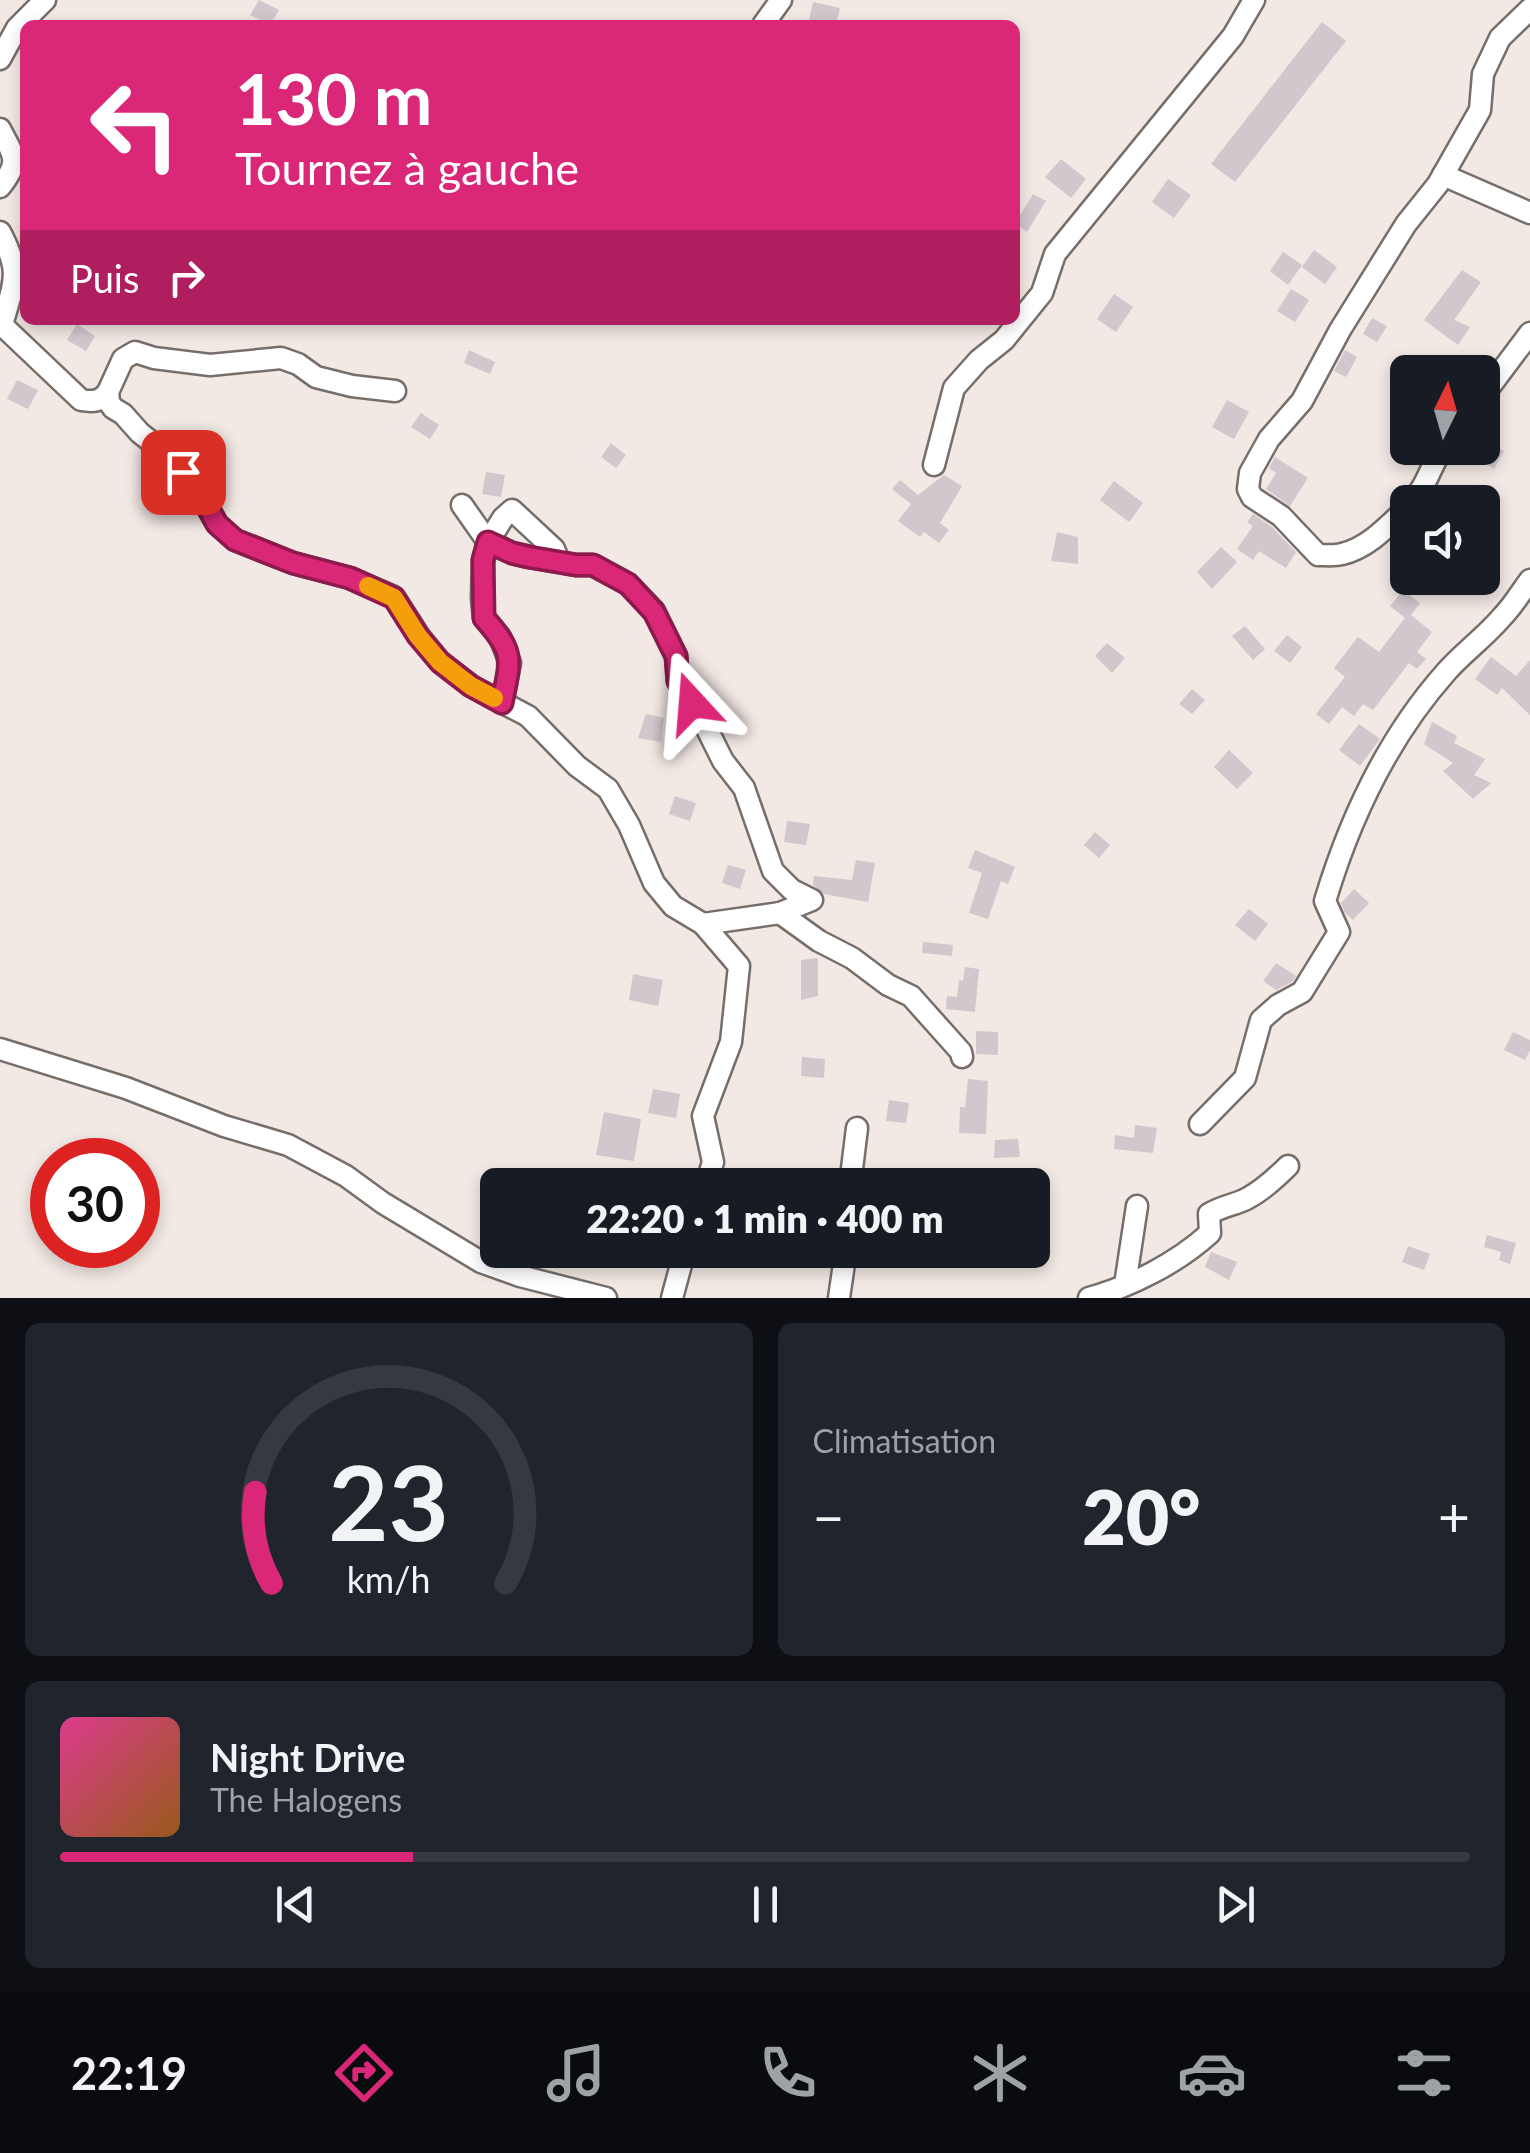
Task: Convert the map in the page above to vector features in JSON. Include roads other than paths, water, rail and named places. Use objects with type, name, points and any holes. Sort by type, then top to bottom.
[{"type":"street","points":[[25,20],[45,0]]},
{"type":"street","points":[[767,20],[782,0]]},
{"type":"street","points":[[1020,321],[1042,294],[1055,254],[1234,36],[1254,0]]},
{"type":"street","points":[[1390,523],[1363,545],[1342,555],[1318,556],[1281,516],[1252,497],[1248,489],[1250,473],[1269,439],[1302,401],[1340,330],[1406,224],[1443,175],[1480,110],[1483,74],[1500,38],[1530,10]]},
{"type":"street","points":[[0,59],[20,25]]},
{"type":"street","points":[[0,129],[14,157],[12,172],[0,187]]},
{"type":"street","points":[[1443,175],[1530,213]]},
{"type":"street","points":[[0,232],[16,274],[2,324],[81,400],[95,402],[108,392],[123,358],[136,352],[210,365],[281,358],[316,377],[396,391]]},
{"type":"street","points":[[934,465],[954,388],[1016,325]]},
{"type":"street","points":[[1500,372],[1530,332]]},
{"type":"street","points":[[108,392],[113,408],[169,456],[197,488],[217,524],[235,540],[293,563],[350,578],[394,598],[440,662],[471,686],[528,716],[578,766],[608,789],[629,825],[654,883],[673,906],[703,924],[738,966],[731,1042],[703,1116],[711,1168]]},
{"type":"street","points":[[462,505],[488,542],[512,553],[593,565],[628,584],[654,612],[676,656],[678,681],[744,788],[774,871],[792,890],[812,900],[780,913],[703,924]]},
{"type":"street","points":[[502,703],[510,662],[500,637],[484,618],[483,560],[488,542],[512,510],[554,549],[559,562]]},
{"type":"street","points":[[1200,1124],[1245,1078],[1261,1020],[1302,992],[1338,932],[1325,902],[1339,854],[1390,750],[1448,671],[1503,617],[1530,580]]},
{"type":"street","points":[[780,913],[888,985],[911,996],[962,1052],[962,1057]]},
{"type":"street","points":[[0,1050],[126,1088],[224,1126],[288,1145],[346,1176],[481,1262],[606,1298]]},
{"type":"street","points":[[852,1168],[857,1128]]},
{"type":"street","points":[[1089,1298],[1124,1285],[1191,1250],[1210,1233],[1210,1214],[1245,1200],[1288,1166]]},
{"type":"street","points":[[1124,1285],[1137,1206]]},
{"type":"street","points":[[672,1298],[680,1268]]},
{"type":"street","points":[[840,1298],[844,1268]]}]
